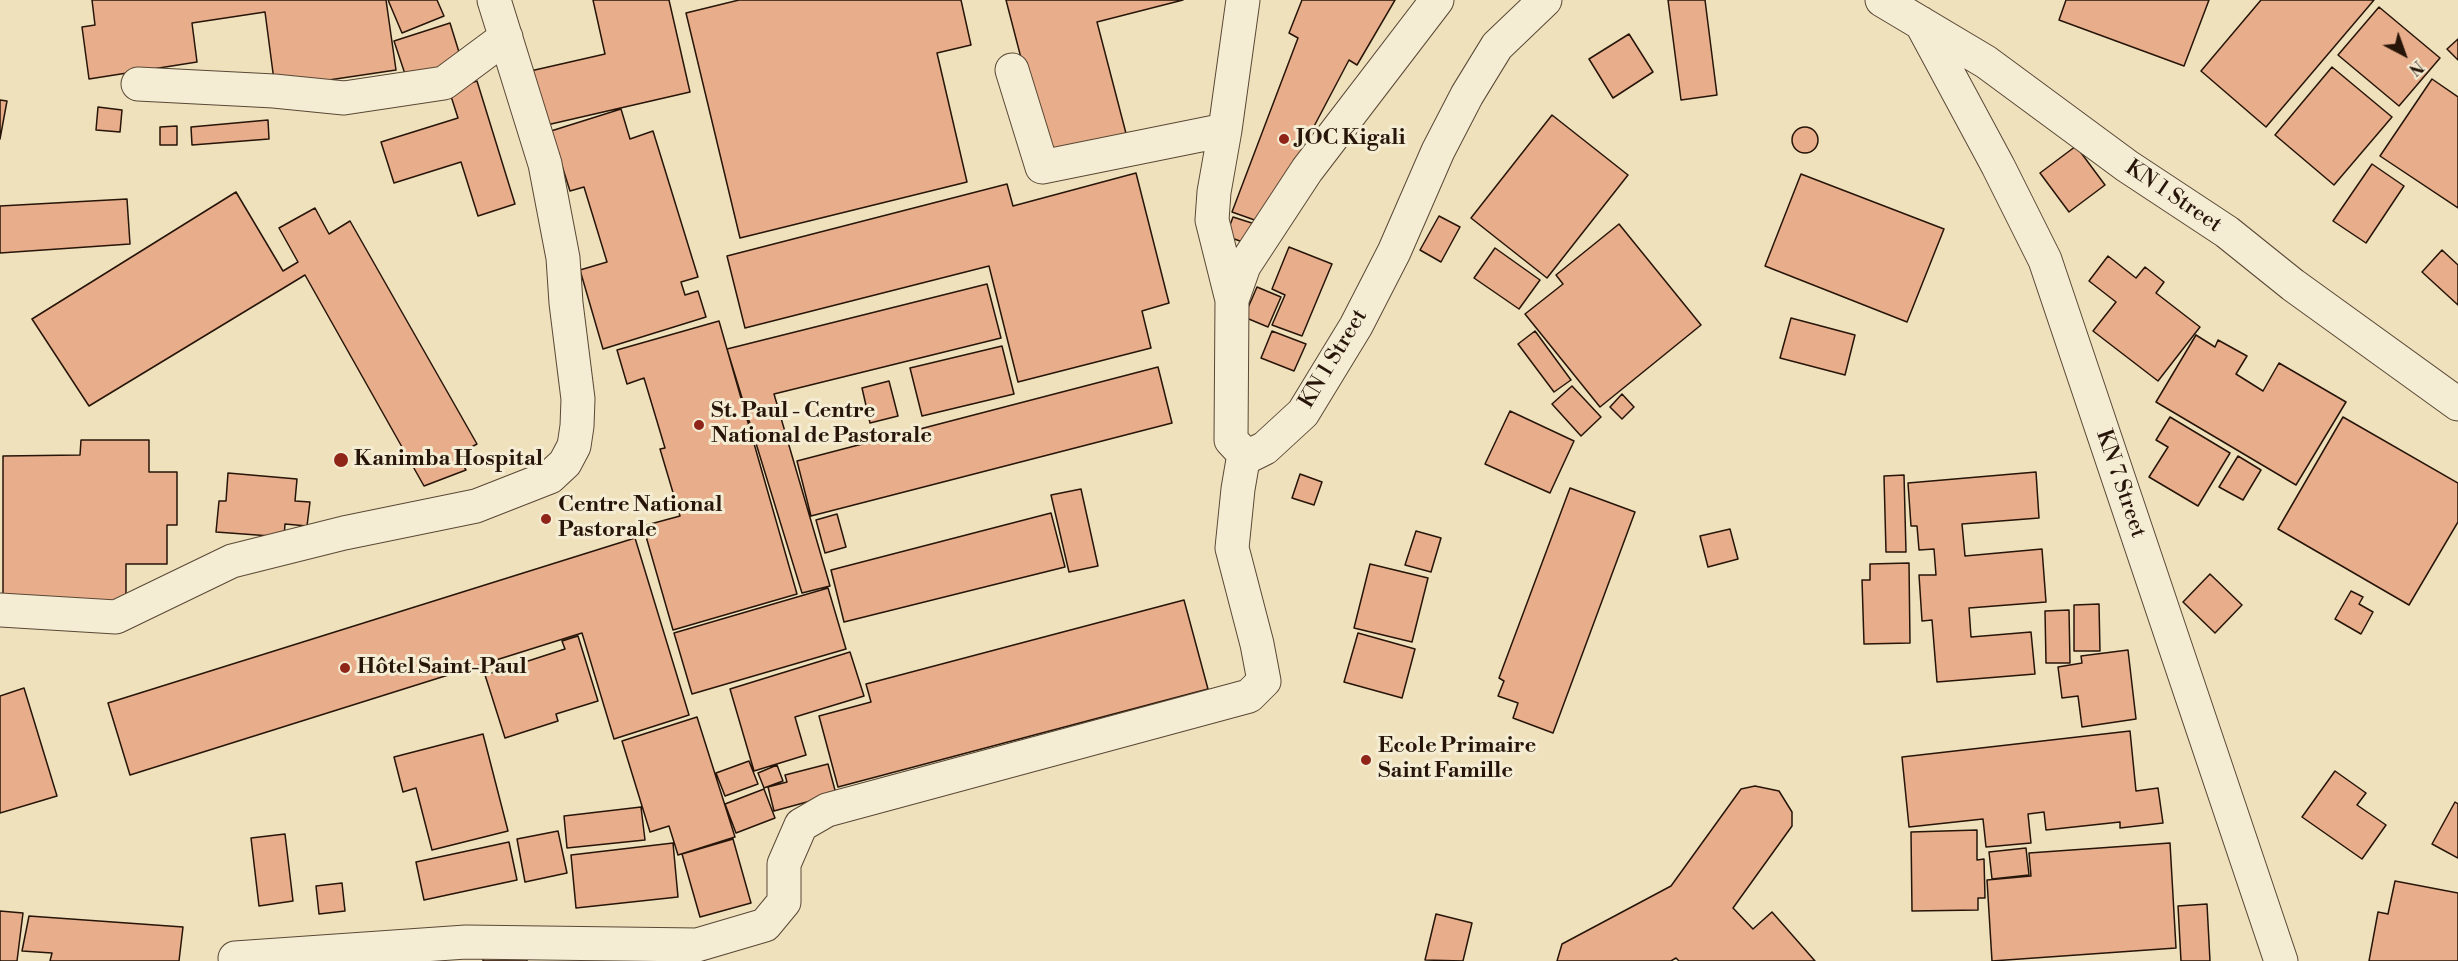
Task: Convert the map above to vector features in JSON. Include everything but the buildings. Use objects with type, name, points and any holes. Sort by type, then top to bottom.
[{"type":"street","points":[[0,610],[116,617],[232,561],[344,533],[476,506],[550,477],[565,463],[574,446],[578,399],[563,258],[544,164],[494,0]]},
{"type":"street","points":[[236,958],[466,942],[697,945],[765,925],[784,902],[784,864],[801,825],[827,810],[1249,696],[1264,681],[1257,644],[1232,548],[1244,453],[1231,440],[1232,300],[1212,220],[1214,192],[1226,130],[1243,0]]},
{"type":"street","points":[[1232,300],[1244,266],[1307,170],[1437,0]]},
{"type":"street","name":"KN 1 Street","points":[[1244,453],[1251,455],[1265,448],[1304,413],[1356,326],[1394,252],[1438,151],[1467,95],[1497,46],[1545,0]]},
{"type":"street","name":"KN 1 Street","points":[[1882,0],[1986,62],[2127,166],[2227,232],[2293,285],[2458,404]]},
{"type":"street","name":"KN 7 Street","points":[[1921,22],[1998,166],[2044,260],[2281,961]]},
{"type":"street","points":[[138,84],[274,91],[344,98],[444,82],[506,37]]},
{"type":"street","points":[[1012,70],[1042,167],[1226,130]]},
{"type":"place","name":"JOC Kigali","points":[[1284,139]]},
{"type":"place","name":"St. Paul - Centre National de Pastorale","points":[[699,425]]},
{"type":"place","name":"Kanimba Hospital","points":[[341,460]]},
{"type":"place","name":"Centre National Pastorale","points":[[546,519]]},
{"type":"place","name":"Hôtel Saint-Paul","points":[[345,668]]},
{"type":"place","name":"Ecole Primaire Saint Famille","points":[[1366,760]]}]
